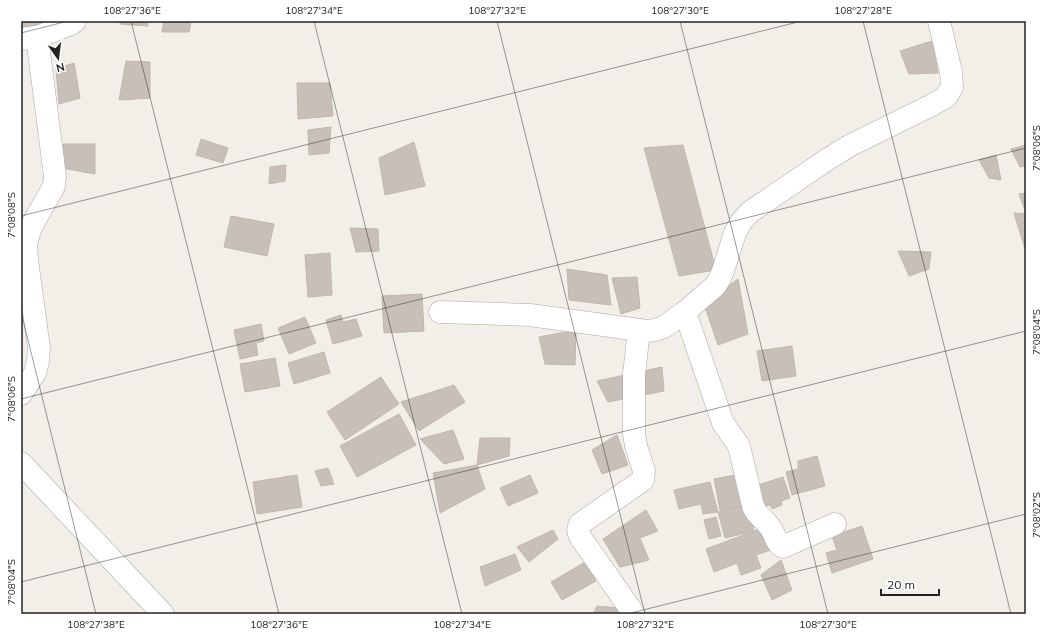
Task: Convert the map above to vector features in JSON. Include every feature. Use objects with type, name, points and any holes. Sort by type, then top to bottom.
[{"type":"street","points":[[21,394],[35,373],[38,362],[39,348],[26,244],[31,227],[54,186],[55,176],[29,38],[71,24],[75,21]]},
{"type":"street","points":[[440,312],[530,315],[647,331],[664,327],[685,312],[719,280],[735,233],[741,222],[750,212],[849,146],[946,97],[952,87],[951,72],[939,21]]},
{"type":"street","points":[[685,312],[723,423],[739,446],[753,506],[757,514],[769,526],[779,545],[783,547],[835,524]]},
{"type":"street","points":[[634,614],[581,538],[578,533],[578,528],[580,524],[643,480],[644,471],[636,446],[634,434],[634,374],[639,330]]},
{"type":"street","points":[[21,462],[163,614]]},
{"type":"building","points":[[21,21],[43,21],[44,23],[21,31]]},
{"type":"building","points":[[120,21],[147,21],[148,26],[120,24]]},
{"type":"building","points":[[164,21],[191,21],[189,32],[162,32]]},
{"type":"building","points":[[932,41],[938,73],[909,74],[900,51]]},
{"type":"building","points":[[126,61],[150,62],[150,98],[119,100]]},
{"type":"building","points":[[74,63],[80,98],[59,104],[56,69]]},
{"type":"building","points":[[297,83],[330,83],[333,116],[298,119]]},
{"type":"building","points":[[331,127],[329,153],[309,155],[308,130]]},
{"type":"building","points":[[201,139],[228,148],[223,163],[196,155]]},
{"type":"building","points":[[414,142],[425,186],[385,195],[379,158]]},
{"type":"building","points":[[63,144],[95,144],[95,174],[62,168]]},
{"type":"building","points":[[683,145],[716,270],[679,276],[644,148]]},
{"type":"building","points":[[1026,145],[1026,166],[1020,167],[1011,149]]},
{"type":"building","points":[[996,155],[1001,180],[989,178],[979,160]]},
{"type":"building","points":[[286,165],[285,181],[269,184],[270,167]]},
{"type":"building","points":[[1026,193],[1026,208],[1024,208],[1019,194]]},
{"type":"building","points":[[1014,213],[1026,214],[1026,249],[1025,249]]},
{"type":"building","points":[[231,216],[274,224],[267,256],[224,247]]},
{"type":"building","points":[[350,228],[378,229],[379,251],[356,252]]},
{"type":"building","points":[[898,251],[931,252],[929,269],[909,276]]},
{"type":"building","points":[[330,253],[332,295],[308,297],[305,255]]},
{"type":"building","points":[[567,269],[607,275],[611,305],[569,300]]},
{"type":"building","points":[[637,277],[640,308],[621,314],[612,278]]},
{"type":"building","points":[[738,279],[748,334],[718,345],[704,304]]},
{"type":"building","points":[[422,294],[424,331],[384,333],[382,296]]},
{"type":"building","points":[[341,315],[343,322],[356,319],[362,336],[333,344],[326,320]]},
{"type":"building","points":[[305,317],[316,343],[289,354],[278,328]]},
{"type":"building","points":[[261,324],[264,341],[256,343],[258,355],[240,359],[234,330]]},
{"type":"building","points":[[576,330],[575,365],[545,364],[539,337]]},
{"type":"building","points":[[792,346],[796,376],[762,381],[757,351]]},
{"type":"building","points":[[324,352],[330,373],[294,384],[288,363]]},
{"type":"building","points":[[275,358],[280,386],[245,392],[240,364]]},
{"type":"building","points":[[662,367],[664,391],[608,402],[597,381]]},
{"type":"building","points":[[381,377],[399,404],[345,440],[327,412]]},
{"type":"building","points":[[454,385],[465,402],[419,431],[401,402]]},
{"type":"building","points":[[399,414],[416,445],[357,477],[340,446]]},
{"type":"building","points":[[453,430],[464,459],[444,464],[420,439]]},
{"type":"building","points":[[617,435],[628,465],[602,474],[592,450]]},
{"type":"building","points":[[480,438],[510,438],[509,456],[477,465]]},
{"type":"building","points":[[817,456],[825,486],[792,495],[786,472],[798,469],[798,461]]},
{"type":"building","points":[[477,465],[485,489],[440,513],[433,473]]},
{"type":"building","points":[[328,468],[334,484],[321,486],[315,471]]},
{"type":"building","points":[[741,474],[747,505],[720,510],[714,479]]},
{"type":"building","points":[[297,475],[302,507],[257,514],[253,482]]},
{"type":"building","points":[[530,475],[538,493],[508,506],[500,488]]},
{"type":"building","points":[[783,477],[790,498],[781,501],[782,505],[772,509],[771,505],[765,506],[758,485]]},
{"type":"building","points":[[710,482],[718,512],[703,514],[701,504],[679,509],[674,490]]},
{"type":"building","points":[[747,505],[754,531],[725,538],[718,512]]},
{"type":"building","points":[[646,510],[658,531],[640,538],[649,560],[620,567],[603,539]]},
{"type":"building","points":[[716,517],[721,536],[709,539],[704,520]]},
{"type":"building","points":[[862,526],[873,559],[832,573],[826,553],[837,550],[832,536]]},
{"type":"building","points":[[764,529],[771,550],[756,555],[761,568],[741,575],[737,563],[714,572],[706,549],[754,531]]},
{"type":"building","points":[[553,530],[558,539],[529,562],[517,547]]},
{"type":"building","points":[[515,554],[521,570],[485,586],[480,567]]},
{"type":"building","points":[[781,560],[792,590],[772,600],[761,575]]},
{"type":"building","points":[[587,561],[596,581],[562,600],[551,582]]},
{"type":"building","points":[[597,606],[620,608],[616,614],[593,614]]}]
